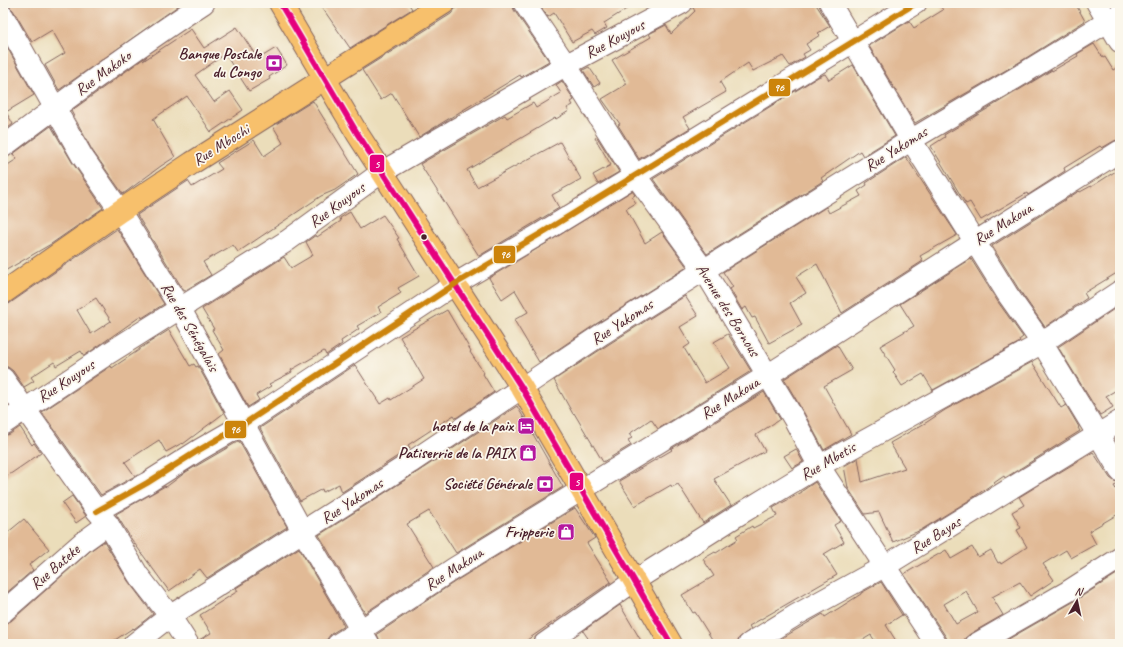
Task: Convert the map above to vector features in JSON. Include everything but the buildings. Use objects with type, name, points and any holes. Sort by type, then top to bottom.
[{"type":"main road","points":[[280,3],[382,172],[522,388],[671,644]]},
{"type":"main road","name":"Rue Mbochi","points":[[3,293],[120,211],[192,163],[444,3]]},
{"type":"street","name":"Rue Makoko","points":[[3,147],[168,27],[204,3]]},
{"type":"street","name":"Avenue des Bornous","points":[[524,3],[566,65],[635,175],[704,270],[794,419],[819,466],[936,644]]},
{"type":"street","name":"Rue Kouyous","points":[[3,424],[24,408],[287,241],[382,172],[566,65],[682,3]]},
{"type":"street","points":[[830,3],[911,140],[974,242],[1008,295],[1042,343],[1120,471]]},
{"type":"street","name":"Rue Bateke","points":[[3,612],[84,542],[103,517],[147,482],[244,424],[456,284],[916,3]]},
{"type":"street","points":[[1097,3],[1114,17],[1120,42]]},
{"type":"street","name":"Rue des Sénégalais","points":[[3,16],[82,156],[120,211],[180,308],[303,532],[365,637]]},
{"type":"street","name":"Rue Yakomas","points":[[134,644],[170,616],[410,463],[602,334],[911,140],[1024,73],[1114,17]]},
{"type":"street","name":"Rue Makoua","points":[[338,644],[365,637],[453,569],[768,375],[974,242],[1120,151]]},
{"type":"street","name":"Rue Mbetis","points":[[544,644],[634,581],[819,466],[1042,343],[1120,291]]},
{"type":"street","points":[[3,378],[103,517],[138,574],[170,616],[188,644]]},
{"type":"street","name":"Rue Bayas","points":[[748,644],[796,615],[885,566],[1120,421]]},
{"type":"street","points":[[976,644],[1067,592],[1120,558]]},
{"type":"transit line","name":"5","points":[[280,3],[357,133],[522,388],[671,644]]},
{"type":"transit line","name":"96","points":[[97,511],[147,483],[244,424],[455,284],[540,234],[916,3]]},
{"type":"place","name":"Banque Postale du Congo","points":[[274,63]]},
{"type":"place","name":"hotel de la paix","points":[[526,426]]},
{"type":"place","name":"Patiserrie de la PAIX","points":[[528,453]]},
{"type":"place","name":"Société Générale","points":[[545,484]]},
{"type":"place","name":"Fripperie","points":[[566,532]]}]
